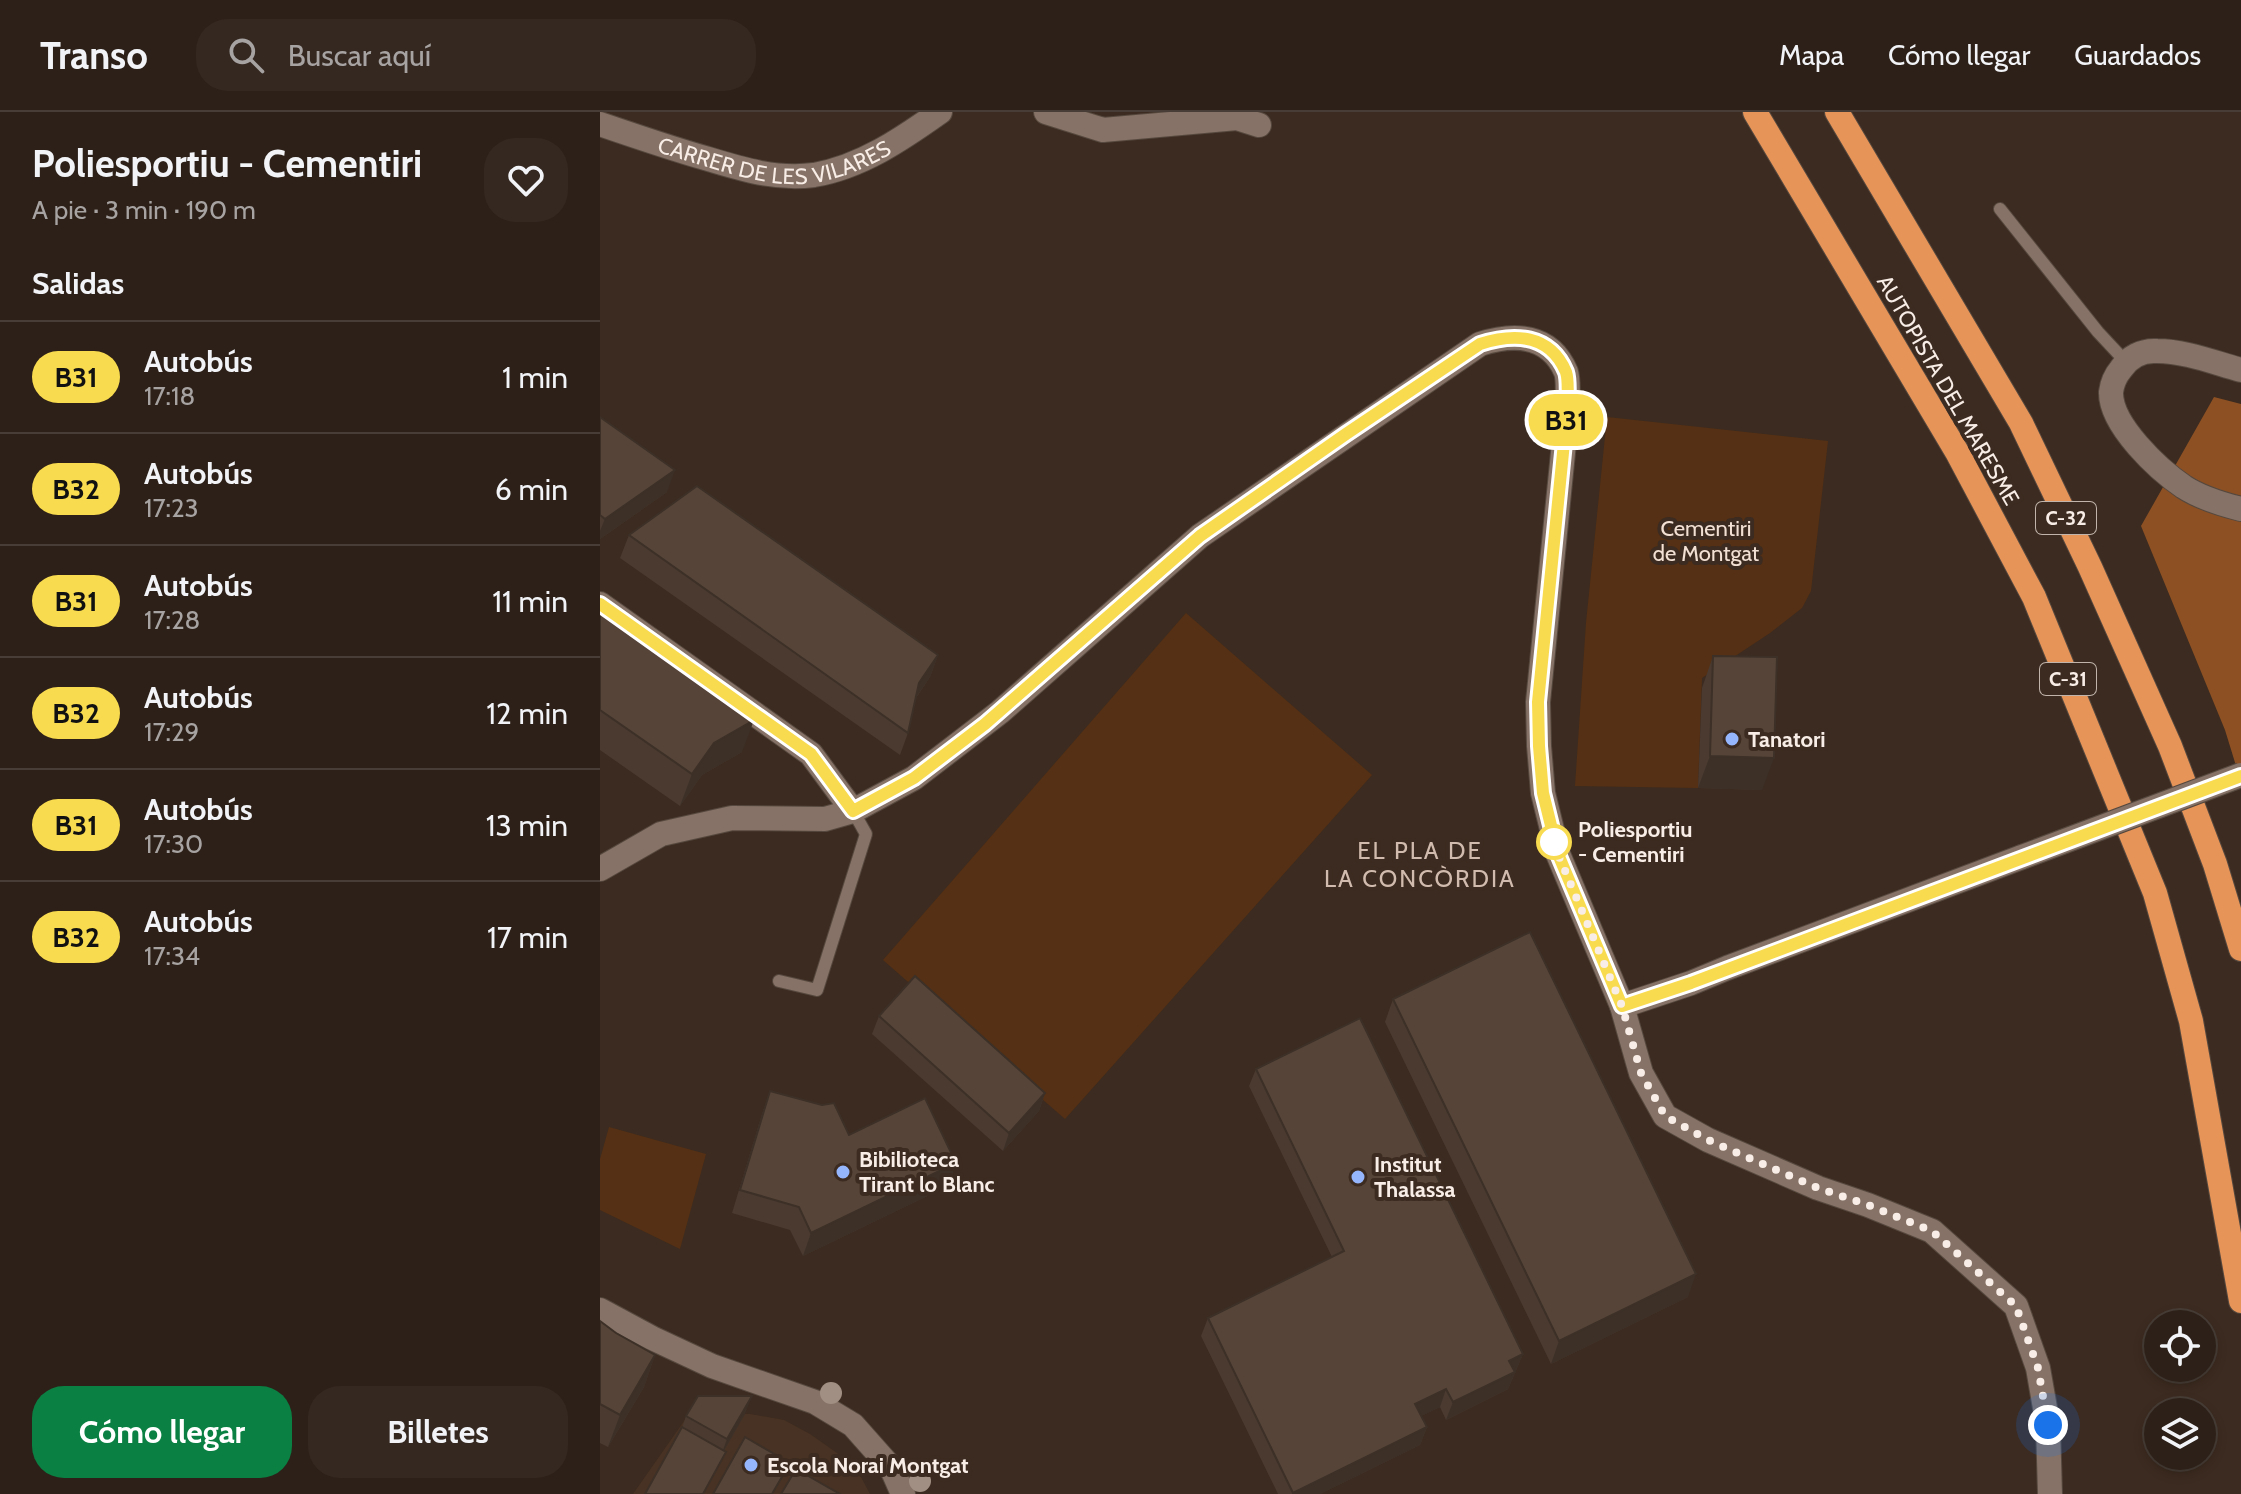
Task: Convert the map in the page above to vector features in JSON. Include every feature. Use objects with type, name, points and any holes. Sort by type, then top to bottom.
[{"type":"highway","name":"AUTOPISTA DEL MARESME","points":[[1755,112],[1957,452],[2034,597],[2155,893],[2191,1021],[2241,1301]]},
{"type":"highway","name":"AUTOPISTA DEL MARESME","points":[[1837,112],[2021,423],[2170,746],[2215,864],[2241,949]]},
{"type":"street","name":"CARRER DE LES VILARES","points":[[600,124],[727,165],[760,174],[787,176],[815,174],[848,165],[893,144],[940,112]]},
{"type":"street","points":[[1046,112],[1103,130],[1237,118],[1259,125]]},
{"type":"street","points":[[600,869],[661,834],[732,818],[825,819],[853,811],[914,778],[985,724],[1200,536],[1480,344],[1501,337],[1520,337],[1538,342],[1555,355],[1567,374],[1568,403],[1538,702],[1543,793],[1558,854],[1622,1006],[1641,1073],[1665,1116],[1708,1140],[1818,1188],[1932,1231],[2016,1306],[2038,1368],[2048,1425],[2050,1494]]},
{"type":"street","points":[[2241,370],[2157,351],[2140,353],[2126,362],[2116,376],[2111,391],[2114,408],[2128,434],[2155,463],[2184,487],[2208,500],[2241,509]]},
{"type":"street","points":[[600,604],[811,754],[853,811]]},
{"type":"street","points":[[1622,1006],[1691,983],[2241,775]]},
{"type":"street","points":[[600,1310],[712,1366],[815,1402],[853,1425],[892,1469],[903,1494]]},
{"type":"lane","points":[[2000,209],[2098,332],[2126,362]]},
{"type":"lane","points":[[779,981],[817,990],[829,930],[866,834],[853,811]]},
{"type":"shaded area","points":[[2214,397],[2241,404],[2241,782],[2225,730],[2141,526]]},
{"type":"shaded area","name":"Escola Norai Montgat","points":[[689,1414],[750,1414],[784,1420],[837,1453],[861,1477],[870,1494],[633,1494]]},
{"type":"green space","name":"Cementiri de Montgat","points":[[1607,417],[1828,441],[1811,591],[1802,608],[1702,678],[1698,788],[1575,786],[1586,623]]},
{"type":"green space","points":[[1186,613],[1372,775],[1065,1119],[883,960]]},
{"type":"green space","points":[[609,1127],[706,1154],[680,1249],[600,1210],[600,1159]]},
{"type":"building","points":[[600,417],[675,470],[605,519],[600,515]]},
{"type":"building","points":[[697,486],[938,655],[919,683],[908,733],[629,535]]},
{"type":"building","points":[[600,613],[754,720],[714,743],[692,774],[600,710]]},
{"type":"building","points":[[1713,656],[1777,657],[1774,758],[1710,756]]},
{"type":"building","points":[[1530,932],[1696,1274],[1559,1341],[1393,999]]},
{"type":"building","points":[[915,976],[1045,1093],[1009,1133],[879,1016]]},
{"type":"building","name":"Institut Thalassa","points":[[1360,1018],[1523,1354],[1509,1361],[1515,1372],[1453,1402],[1446,1389],[1415,1404],[1427,1427],[1293,1493],[1208,1318],[1344,1251],[1256,1069]]},
{"type":"building","name":"Bibilioteca Tirant lo Blanc","points":[[770,1091],[822,1105],[834,1103],[849,1135],[925,1098],[956,1163],[811,1233],[799,1207],[740,1190]]},
{"type":"building","points":[[600,1321],[655,1355],[620,1415],[600,1404]]},
{"type":"building","points":[[698,1396],[752,1396],[727,1439],[686,1416]]},
{"type":"building","points":[[682,1427],[726,1452],[703,1494],[645,1494]]},
{"type":"building","points":[[745,1437],[790,1463],[772,1494],[713,1494]]},
{"type":"building","points":[[796,1469],[840,1494],[781,1494]]},
{"type":"bus line","name":"B31","points":[[600,604],[811,754],[853,811],[914,778],[985,724],[1200,536],[1480,344],[1501,337],[1520,337],[1538,342],[1555,355],[1567,374],[1568,403],[1538,702],[1543,793],[1558,854],[1622,1006],[1691,983],[2241,776]]},
{"type":"place","name":"Tanatori","points":[[1732,739]]},
{"type":"place","name":"Poliesportiu - Cementiri","points":[[1554,842]]},
{"type":"place","name":"Bibilioteca Tirant lo Blanc","points":[[843,1172]]},
{"type":"place","name":"Institut Thalassa","points":[[1358,1177]]},
{"type":"place","name":"Escola Norai Montgat","points":[[751,1465]]},
{"type":"district","name":"EL PLA DE LA CONCÒRDIA","points":[[1420,864]]},
{"type":"route","points":[[1554,842],[1553,836],[1622,1006],[1641,1073],[1665,1116],[1708,1140],[1818,1188],[1932,1231],[2016,1306],[2038,1368],[2048,1425]]}]
